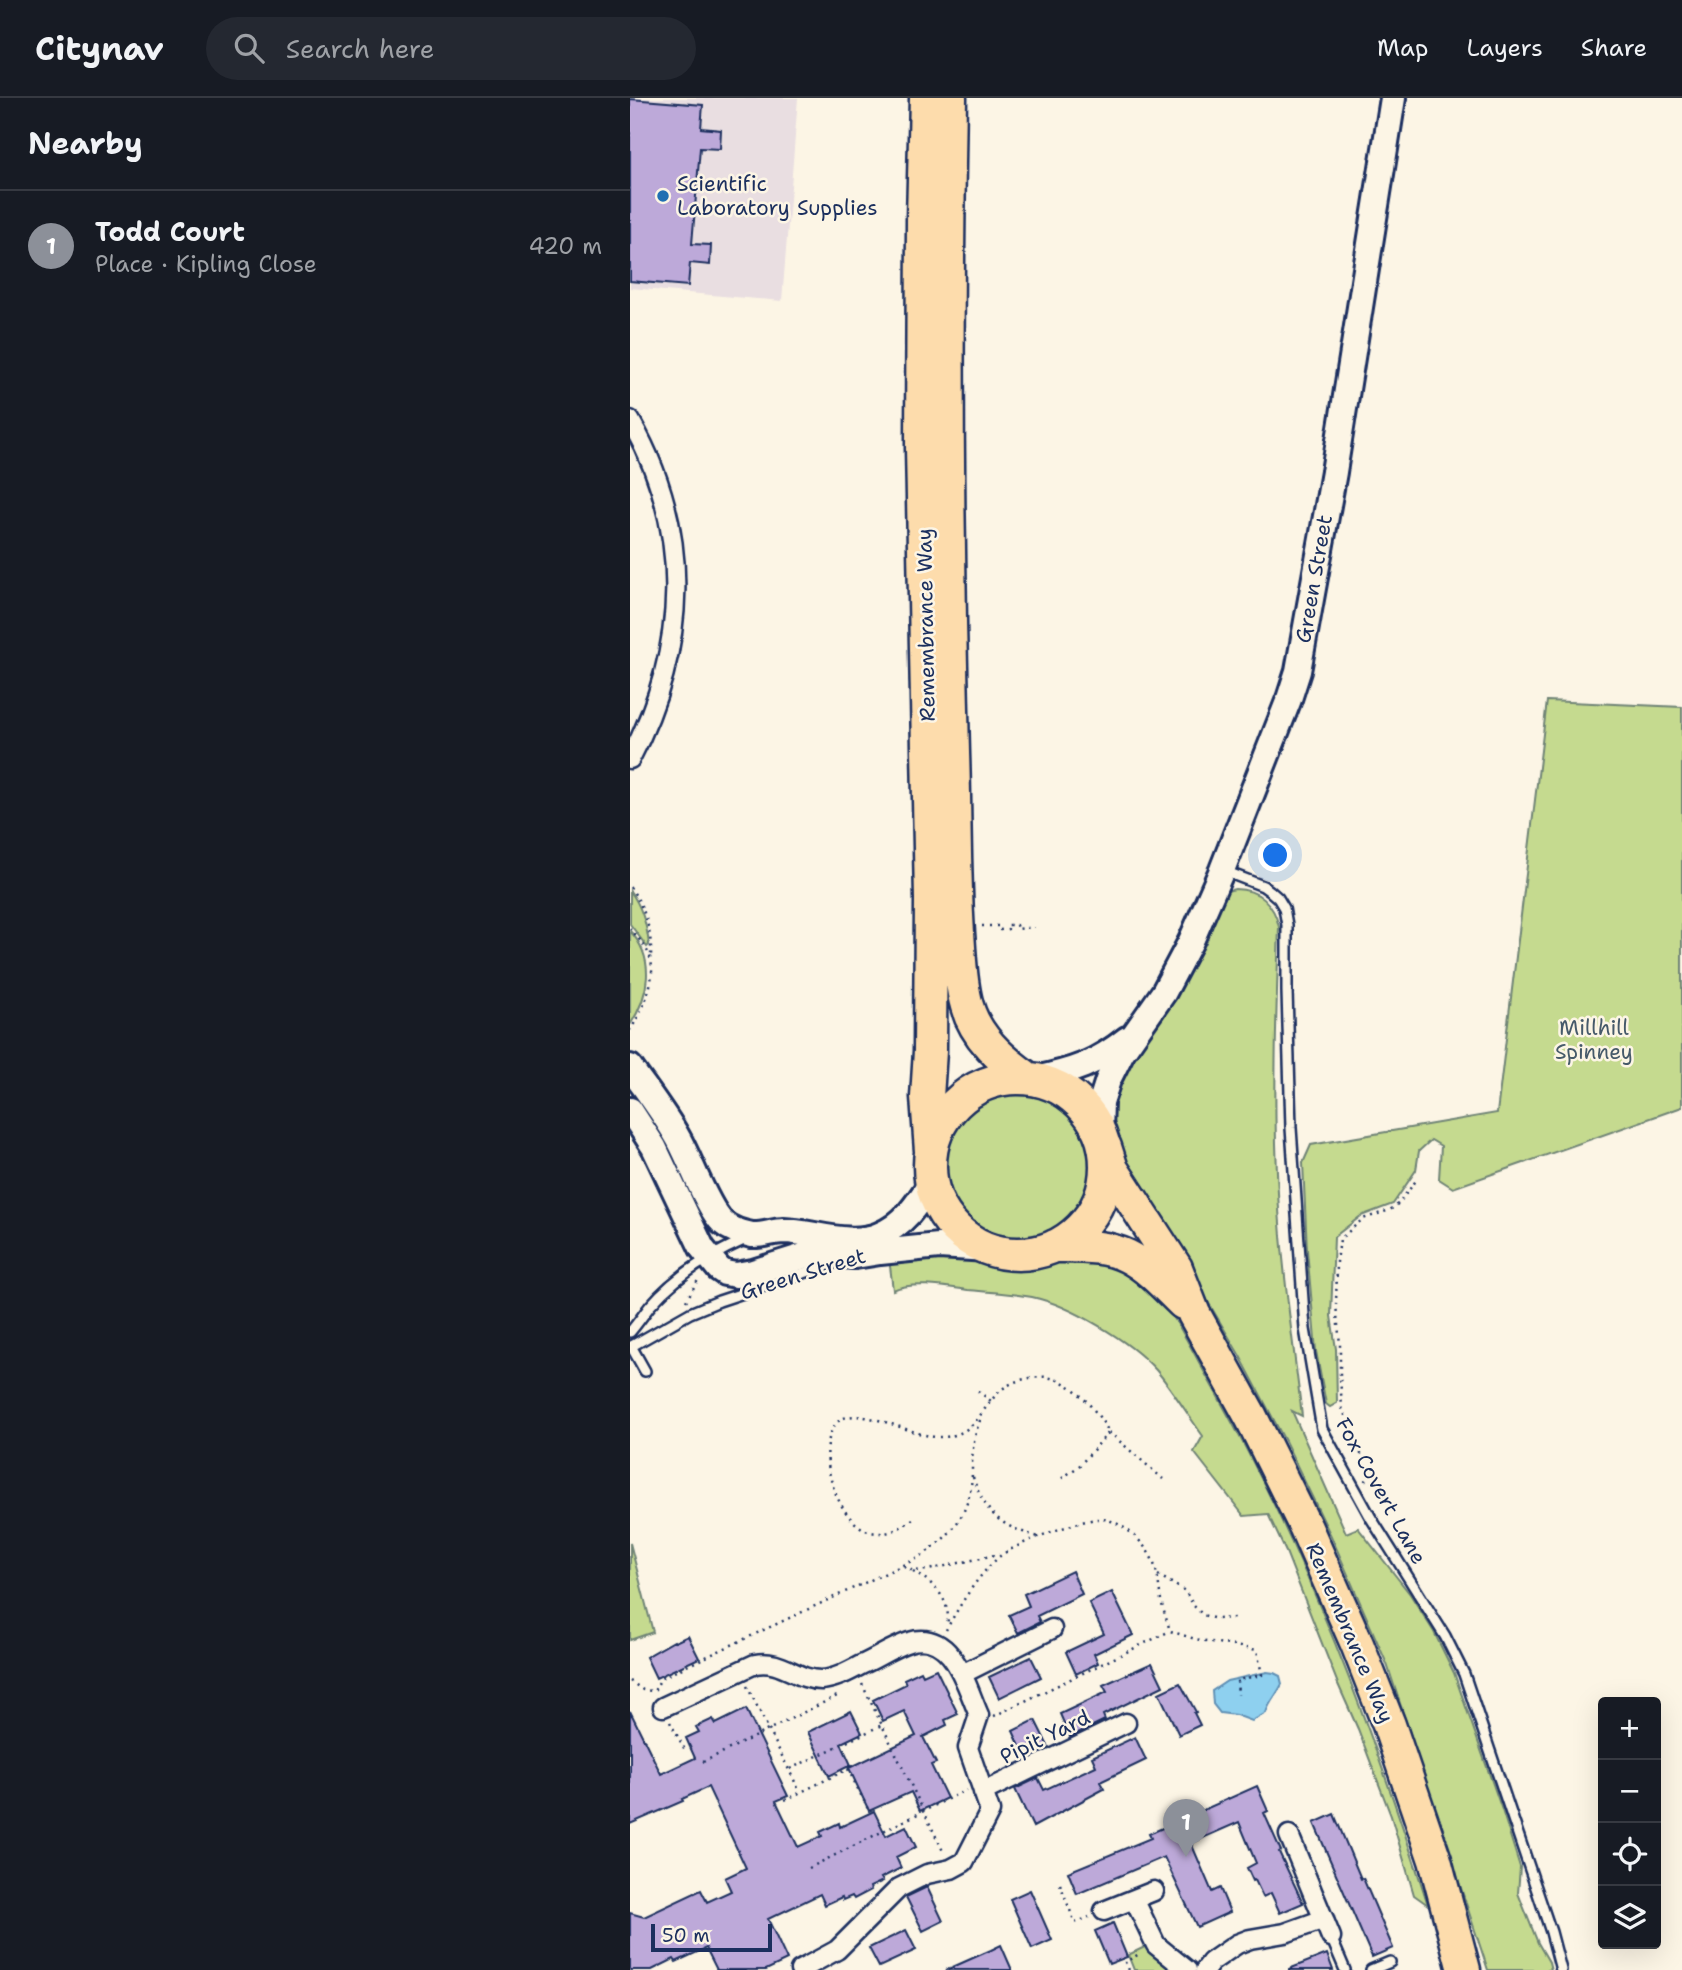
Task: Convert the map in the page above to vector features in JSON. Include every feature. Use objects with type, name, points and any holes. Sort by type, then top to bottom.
[{"type":"highway","name":"Remembrance Way","points":[[926,98],[922,448],[931,900],[927,1097],[931,1151]]},
{"type":"highway","name":"Remembrance Way","points":[[950,98],[949,616],[956,895],[962,985],[977,1029],[999,1057],[1031,1078]]},
{"type":"highway","points":[[1031,1078],[1067,1092],[1092,1116],[1102,1140],[1106,1171],[1102,1194],[1091,1215],[1075,1233],[1055,1246],[1022,1254],[988,1249],[968,1238],[951,1223],[939,1205],[932,1183],[931,1151],[939,1126],[954,1104],[975,1088],[1000,1079],[1031,1078]]},
{"type":"highway","name":"Remembrance Way","points":[[1102,1140],[1112,1169],[1177,1268],[1194,1314],[1288,1491],[1357,1644],[1390,1725],[1436,1860],[1464,1970]]},
{"type":"highway","name":"Remembrance Way","points":[[1055,1246],[1090,1245],[1112,1249],[1133,1258],[1155,1275],[1194,1314]]},
{"type":"street","name":"Green Street","points":[[1102,1140],[1101,1102],[1108,1080],[1122,1052],[1164,992],[1191,942],[1222,870],[1298,671],[1334,472],[1393,98]]},
{"type":"street","points":[[630,421],[654,467],[662,490],[670,528],[675,575],[674,623],[664,678],[651,715],[630,759]]},
{"type":"street","name":"Green Street","points":[[1031,1078],[1068,1072],[1095,1061],[1138,1029]]},
{"type":"street","points":[[630,1067],[677,1136],[719,1219],[734,1230],[755,1235]]},
{"type":"street","points":[[630,1110],[654,1146],[695,1235],[709,1258],[725,1273],[736,1275],[752,1272],[807,1255],[856,1256]]},
{"type":"street","name":"Green Street","points":[[755,1235],[780,1231],[852,1239],[879,1235],[912,1211],[932,1183]]},
{"type":"street","name":"Green Street","points":[[856,1256],[922,1247],[988,1249]]},
{"type":"street","points":[[962,1674],[1052,1629]]},
{"type":"street","points":[[663,1707],[755,1664],[767,1662],[777,1664],[797,1675],[821,1680],[838,1676],[911,1642],[928,1642],[942,1637],[956,1662],[979,1715],[968,1748],[990,1811],[964,1862],[951,1869],[927,1874],[899,1888],[837,1950],[800,1970]]},
{"type":"street","name":"Pipit Yard","points":[[982,1788],[1126,1723]]},
{"type":"street","points":[[1289,1835],[1331,1937]]},
{"type":"street","points":[[1104,1911],[1154,1891]]},
{"type":"street","points":[[1134,1899],[1156,1945],[1187,1970]]},
{"type":"street","points":[[1205,1970],[1237,1944],[1285,1933],[1324,1919]]},
{"type":"lane","name":"Fox Covert Lane","points":[[1222,870],[1264,886],[1270,891],[1278,898],[1287,925],[1292,1128],[1303,1304],[1322,1429],[1371,1518],[1445,1636],[1464,1674],[1551,1932],[1561,1970]]},
{"type":"lane","name":"Green Street","points":[[630,1332],[662,1295],[691,1270],[755,1235]]},
{"type":"lane","name":"Green Street","points":[[631,1346],[690,1313],[719,1301],[856,1256]]},
{"type":"lane","points":[[631,1346],[645,1371]]},
{"type":"lane","points":[[1331,1937],[1345,1970]]},
{"type":"lane","points":[[1371,1970],[1390,1962]]},
{"type":"path","points":[[630,887],[648,922],[652,942],[649,987],[645,1002],[630,1030]]},
{"type":"path","points":[[979,926],[999,926],[1000,930],[1008,929],[1007,925],[1016,925],[1017,929],[1034,927]]},
{"type":"path","points":[[630,928],[640,939],[651,960]]},
{"type":"path","points":[[1367,1479],[1367,1471],[1342,1408],[1336,1262],[1340,1239],[1363,1219],[1390,1210],[1399,1203],[1418,1178]]},
{"type":"path","points":[[913,1519],[891,1531],[879,1533],[860,1527],[845,1511],[835,1490],[828,1457],[829,1437],[836,1423],[846,1416],[854,1415],[930,1437],[943,1437],[966,1431],[991,1401],[1009,1385],[1045,1376],[1067,1384],[1098,1416],[1109,1432],[1163,1479]]},
{"type":"path","points":[[978,1391],[991,1401]]},
{"type":"path","points":[[630,1681],[643,1690],[654,1691],[661,1678],[920,1557],[940,1543],[956,1527],[968,1498],[972,1448],[983,1412]]},
{"type":"path","points":[[1061,1479],[1079,1466],[1109,1432]]},
{"type":"path","points":[[972,1474],[983,1501],[998,1521],[1014,1530],[1040,1537]]},
{"type":"path","points":[[913,1571],[1002,1554],[1084,1521],[1106,1519],[1120,1525],[1138,1539],[1149,1553],[1158,1575],[1163,1609],[1170,1631]]},
{"type":"path","points":[[942,1637],[958,1609],[988,1568],[1002,1554]]},
{"type":"path","points":[[902,1565],[929,1581],[942,1596],[948,1612],[942,1637]]},
{"type":"path","points":[[1158,1575],[1185,1591],[1203,1615],[1216,1619],[1236,1618]]},
{"type":"path","points":[[975,1725],[1170,1631],[1195,1639],[1257,1650],[1262,1675],[1237,1680],[1238,1695]]},
{"type":"path","points":[[739,1671],[800,1792]]},
{"type":"path","points":[[862,1684],[951,1869]]},
{"type":"path","points":[[703,1762],[850,1690]]},
{"type":"path","points":[[788,1769],[881,1725]]},
{"type":"path","points":[[785,1800],[848,1769],[869,1811]]},
{"type":"path","points":[[809,1868],[923,1812],[982,1788]]},
{"type":"path","points":[[1060,1884],[1075,1923],[1104,1911]]},
{"type":"path","points":[[1129,1970],[1125,1962],[1156,1945]]},
{"type":"shaded area","points":[[630,98],[798,98],[782,301],[630,288]]},
{"type":"green space","name":"Millhill Spinney","points":[[1547,701],[1682,707],[1682,1107],[1453,1188],[1439,1179],[1441,1146],[1431,1140],[1419,1151],[1416,1170],[1393,1204],[1361,1216],[1334,1237],[1331,1316],[1336,1349],[1337,1403],[1330,1407],[1326,1404],[1316,1351],[1303,1163],[1311,1145],[1497,1113]]},
{"type":"green space","points":[[1235,889],[1251,892],[1264,899],[1273,911],[1279,927],[1276,1160],[1285,1277],[1302,1416],[1292,1411],[1346,1533],[1358,1528],[1410,1594],[1434,1632],[1454,1673],[1520,1867],[1518,1893],[1551,1970],[1488,1970],[1387,1664],[1331,1536],[1240,1356],[1123,1158],[1112,1127],[1114,1085],[1220,897]]},
{"type":"green space","points":[[630,891],[643,917],[649,945],[647,947],[630,924]]},
{"type":"green space","points":[[630,931],[644,953],[647,978],[642,1002],[630,1025]]},
{"type":"green space","points":[[1016,1091],[1044,1097],[1068,1113],[1084,1137],[1090,1165],[1084,1193],[1068,1217],[1044,1233],[1016,1239],[988,1233],[964,1217],[948,1193],[942,1165],[948,1137],[964,1113],[988,1097]]},
{"type":"green space","points":[[1076,1255],[1094,1256],[1160,1294],[1249,1454],[1280,1516],[1360,1708],[1428,1905],[1414,1895],[1391,1816],[1358,1729],[1268,1514],[1244,1516],[1194,1452],[1203,1436],[1162,1378],[1145,1359],[1115,1336],[1064,1308],[1032,1297],[930,1286],[910,1286],[893,1290],[889,1258],[970,1258],[1021,1266]]},
{"type":"green space","points":[[630,1543],[653,1632],[630,1640]]},
{"type":"green space","points":[[1151,1944],[1179,1970],[1134,1970],[1128,1955]]},
{"type":"water","points":[[1267,1672],[1280,1676],[1282,1684],[1266,1713],[1252,1721],[1220,1713],[1213,1704],[1212,1691],[1227,1681]]},
{"type":"building","name":"Scientific Laboratory Supplies","points":[[630,99],[703,105],[701,128],[721,130],[720,149],[700,148],[692,244],[711,245],[710,265],[690,263],[688,286],[630,281]]},
{"type":"building","points":[[1072,1571],[1082,1594],[1037,1616],[1040,1622],[1018,1633],[1009,1615],[1029,1606],[1024,1594]]},
{"type":"building","points":[[1112,1592],[1133,1635],[1094,1654],[1098,1663],[1076,1674],[1066,1652],[1104,1634],[1089,1603]]},
{"type":"building","points":[[688,1636],[699,1658],[656,1678],[646,1657]]},
{"type":"building","points":[[1031,1657],[1041,1677],[999,1698],[989,1677]]},
{"type":"building","points":[[1152,1663],[1163,1686],[1103,1715],[1105,1720],[1070,1737],[1060,1714],[1107,1692],[1103,1685]]},
{"type":"building","points":[[936,1669],[958,1714],[945,1720],[947,1725],[923,1737],[936,1763],[931,1765],[947,1798],[920,1811],[911,1792],[869,1811],[849,1768],[916,1736],[904,1711],[883,1721],[873,1700],[906,1684],[904,1679],[921,1671],[923,1675]]},
{"type":"building","points":[[1180,1683],[1200,1725],[1179,1735],[1159,1693]]},
{"type":"building","points":[[746,1709],[788,1796],[776,1801],[798,1847],[822,1836],[820,1832],[839,1823],[840,1827],[874,1811],[886,1836],[906,1826],[916,1847],[896,1857],[901,1868],[881,1878],[883,1881],[854,1899],[852,1896],[843,1900],[842,1897],[825,1905],[820,1894],[768,1919],[787,1960],[766,1970],[717,1970],[706,1948],[652,1970],[630,1970],[630,1913],[644,1917],[701,1890],[707,1902],[731,1891],[725,1878],[746,1868],[708,1787],[630,1824],[630,1711],[661,1774],[695,1758],[686,1738],[699,1732],[696,1727],[713,1719],[716,1724]]},
{"type":"building","points":[[851,1711],[862,1733],[841,1743],[851,1765],[829,1776],[808,1732]]},
{"type":"building","points":[[1035,1720],[1048,1746],[1025,1757],[1013,1731]]},
{"type":"building","points":[[1135,1737],[1146,1760],[1100,1782],[1104,1789],[1033,1827],[1015,1789],[1038,1778],[1044,1790],[1096,1766],[1092,1757]]},
{"type":"building","points":[[1257,1786],[1268,1811],[1264,1813],[1281,1851],[1279,1852],[1303,1903],[1280,1913],[1271,1893],[1263,1897],[1247,1868],[1256,1863],[1239,1822],[1191,1843],[1212,1892],[1220,1888],[1230,1912],[1197,1927],[1164,1857],[1077,1894],[1068,1872],[1151,1838],[1149,1834]]},
{"type":"building","points":[[1334,1814],[1393,1948],[1372,1957],[1314,1823]]},
{"type":"building","points":[[927,1887],[943,1921],[923,1931],[906,1897]]},
{"type":"building","points":[[1030,1890],[1052,1940],[1032,1949],[1010,1899]]},
{"type":"building","points":[[1113,1923],[1127,1957],[1109,1964],[1095,1931]]},
{"type":"building","points":[[906,1930],[916,1950],[879,1967],[869,1948]]},
{"type":"building","points":[[1001,1945],[1012,1970],[946,1970],[991,1950]]},
{"type":"building","points":[[1327,1954],[1333,1970],[1289,1970],[1289,1969]]},
{"type":"place","name":"Scientific Laboratory Supplies","points":[[663,196]]},
{"type":"place","name":"Todd Court","points":[[1186,1857]]}]
